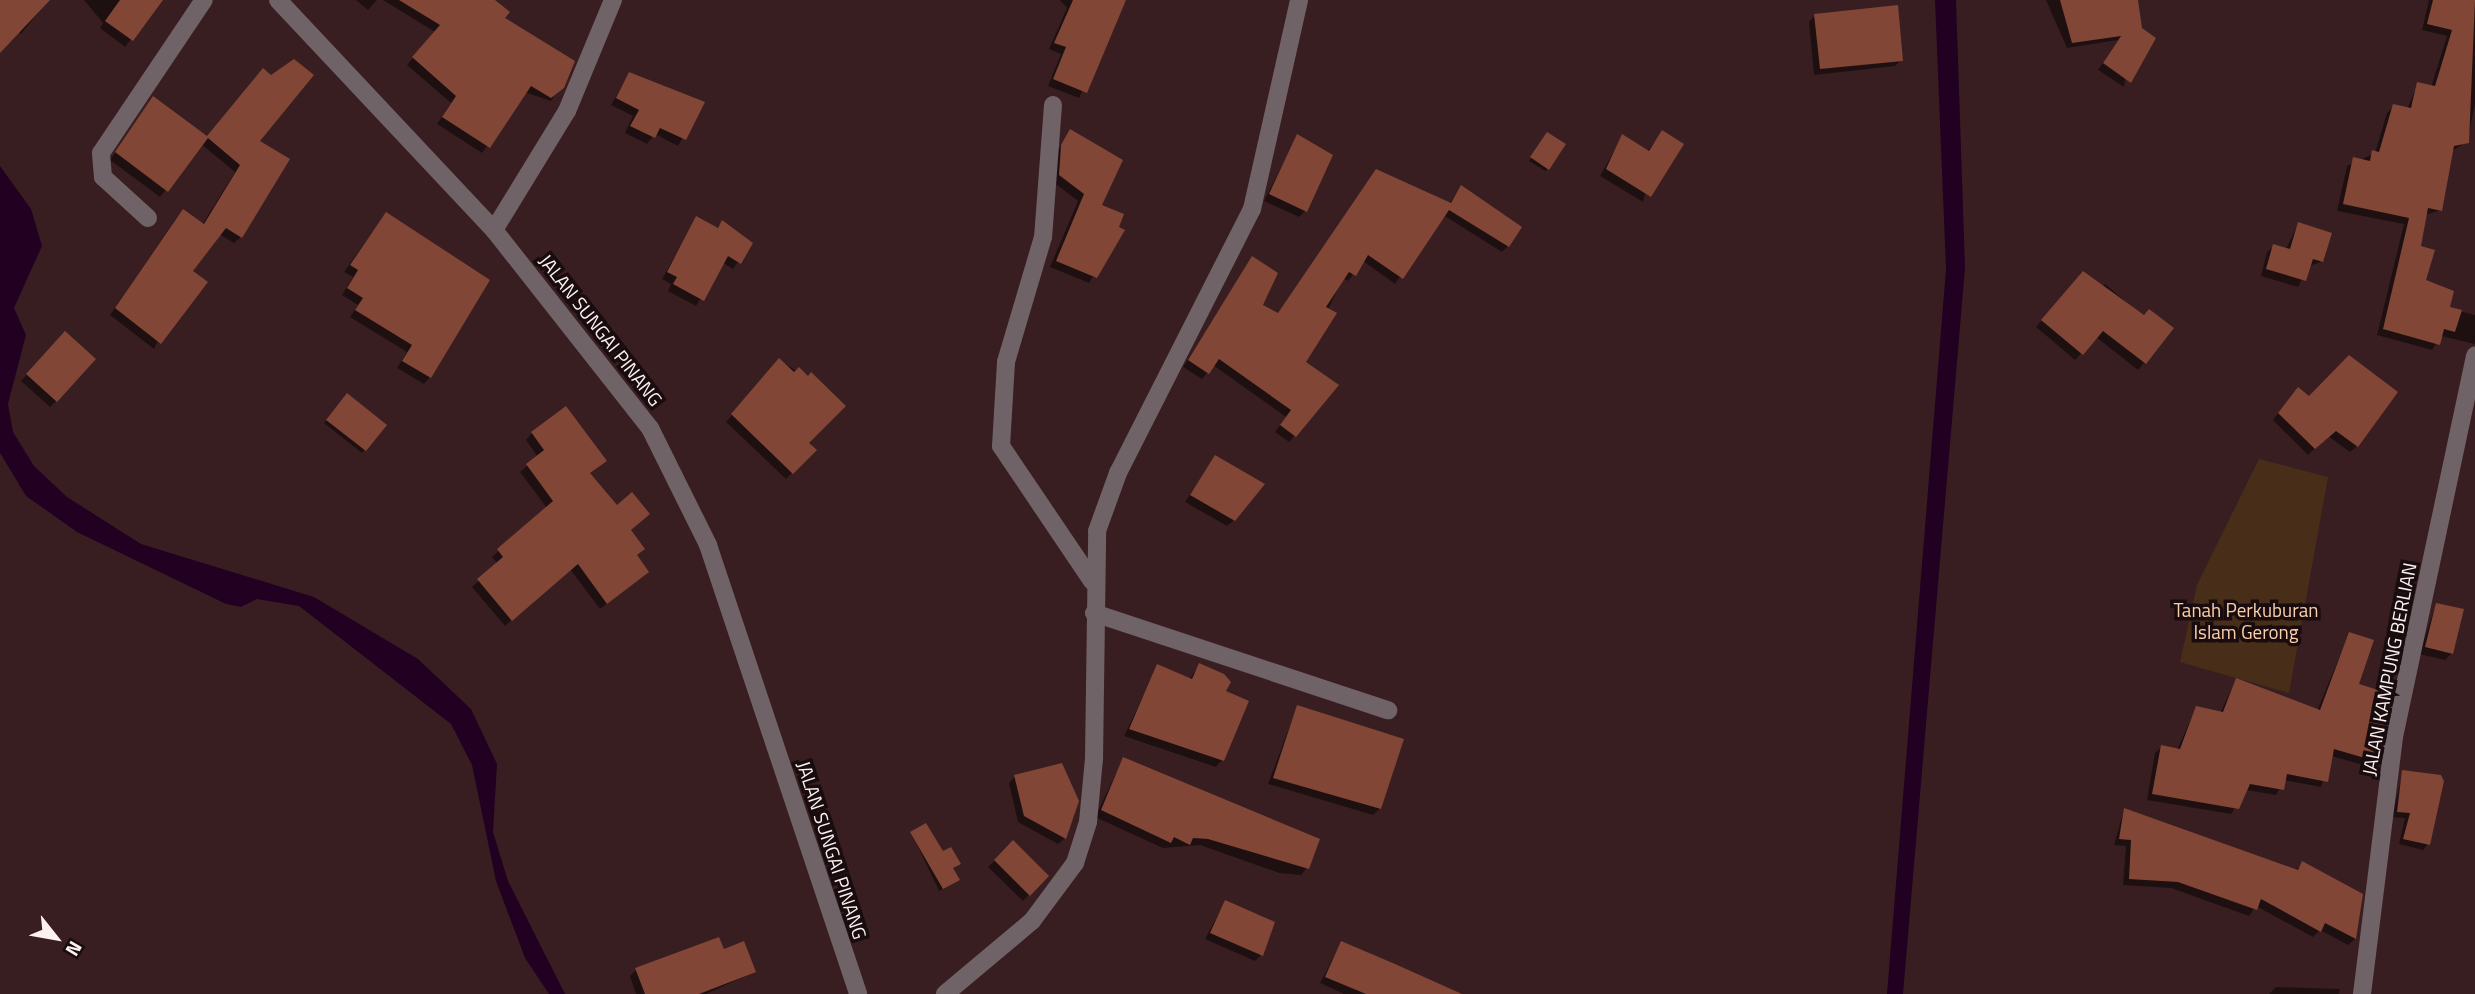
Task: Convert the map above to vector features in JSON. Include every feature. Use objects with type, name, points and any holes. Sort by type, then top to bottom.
[{"type":"street","points":[[148,218],[103,177],[101,153],[204,0]]},
{"type":"street","name":"JALAN SUNGAI PINANG","points":[[278,0],[494,230],[650,428],[708,545],[858,994]]},
{"type":"street","points":[[494,230],[567,111],[613,0]]},
{"type":"street","points":[[944,994],[1032,921],[1075,863],[1088,822],[1094,760],[1092,581],[1097,531],[1118,473],[1252,209],[1299,0]]},
{"type":"street","points":[[1053,105],[1048,202],[1006,362],[1002,446],[1092,581]]},
{"type":"street","name":"JALAN KAMPUNG BERLIAN","points":[[2362,994],[2394,737],[2475,355]]},
{"type":"street","points":[[1094,613],[1388,709]]},
{"type":"green space","name":"Tanah Perkuburan Islam Gerong","points":[[2259,459],[2328,477],[2289,693],[2180,662],[2197,585]]},
{"type":"shaded area","points":[[1935,0],[1956,0],[1965,268],[1903,994],[1887,994],[1946,269]]},
{"type":"shaded area","points":[[0,166],[31,209],[42,246],[14,308],[26,335],[8,404],[13,432],[34,466],[67,497],[141,544],[314,597],[418,659],[471,709],[497,764],[493,832],[508,881],[565,994],[549,994],[525,958],[496,881],[472,765],[451,724],[299,606],[257,599],[241,607],[226,604],[77,532],[26,496],[0,453]]},
{"type":"building","points":[[0,0],[50,0],[0,53]]},
{"type":"building","points":[[120,0],[163,0],[133,41],[105,21]]},
{"type":"building","points":[[399,0],[495,0],[510,12],[505,18],[575,61],[564,88],[551,98],[531,86],[490,148],[442,117],[456,96],[412,57],[440,25]]},
{"type":"building","points":[[1073,0],[1126,0],[1087,93],[1053,79],[1066,47],[1054,43]]},
{"type":"building","points":[[2060,0],[2138,0],[2142,28],[2156,38],[2131,83],[2103,63],[2121,36],[2072,43]]},
{"type":"building","points":[[2433,0],[2475,0],[2469,143],[2454,146],[2442,211],[2428,208],[2421,246],[2435,250],[2426,280],[2454,291],[2450,307],[2462,310],[2455,332],[2444,329],[2440,345],[2383,329],[2409,218],[2343,204],[2353,157],[2370,161],[2372,150],[2379,152],[2393,104],[2411,108],[2417,82],[2435,86],[2452,30],[2427,24]]},
{"type":"building","points":[[1898,5],[1903,61],[1820,69],[1814,14]]},
{"type":"building","points":[[294,59],[314,75],[260,141],[290,159],[242,238],[226,228],[193,271],[208,282],[161,344],[115,308],[183,209],[204,224],[240,165],[208,138],[168,192],[115,152],[153,96],[207,136],[263,68],[271,75]]},
{"type":"building","points":[[629,72],[705,102],[686,140],[660,128],[655,138],[630,126],[639,110],[616,98]]},
{"type":"building","points":[[1070,129],[1123,160],[1102,205],[1124,214],[1119,227],[1125,230],[1097,278],[1056,261],[1084,194],[1059,175],[1061,145]]},
{"type":"building","points":[[1662,130],[1684,144],[1651,197],[1606,169],[1622,134],[1649,151]]},
{"type":"building","points":[[1547,132],[1566,144],[1549,170],[1530,157]]},
{"type":"building","points":[[1297,134],[1333,155],[1307,212],[1269,194]]},
{"type":"building","points":[[1376,169],[1451,203],[1461,185],[1522,227],[1509,247],[1449,210],[1403,279],[1368,255],[1356,276],[1349,272],[1326,307],[1337,313],[1306,362],[1339,385],[1296,437],[1280,425],[1291,410],[1219,359],[1209,374],[1188,360],[1252,256],[1278,273],[1263,305],[1278,313]]},
{"type":"building","points":[[386,212],[490,280],[431,378],[402,361],[412,345],[355,310],[363,298],[347,288],[358,270],[350,265]]},
{"type":"building","points":[[696,216],[718,228],[722,220],[753,243],[741,264],[728,256],[704,301],[673,284],[677,277],[667,272]]},
{"type":"building","points":[[2298,222],[2332,233],[2323,262],[2313,259],[2306,281],[2266,269],[2273,244],[2290,249]]},
{"type":"building","points":[[2083,271],[2144,315],[2149,309],[2174,328],[2146,364],[2103,331],[2083,355],[2041,320]]},
{"type":"building","points":[[65,331],[96,359],[57,402],[26,374]]},
{"type":"building","points":[[2349,355],[2398,392],[2358,447],[2336,431],[2315,449],[2278,413],[2298,387],[2309,396]]},
{"type":"building","points":[[779,358],[794,372],[799,367],[808,376],[811,372],[846,406],[809,443],[817,450],[793,474],[731,414]]},
{"type":"building","points":[[347,393],[387,425],[366,451],[326,420]]},
{"type":"building","points":[[566,406],[607,461],[590,473],[617,505],[632,492],[650,514],[631,530],[645,549],[637,555],[649,572],[607,604],[578,564],[512,621],[477,579],[503,557],[497,549],[553,501],[526,464],[544,450],[531,432]]},
{"type":"building","points":[[1215,455],[1265,484],[1235,521],[1190,495]]},
{"type":"building","points":[[2436,603],[2464,609],[2453,654],[2425,647]]},
{"type":"building","points":[[2349,632],[2374,640],[2359,684],[2391,694],[2375,761],[2334,749],[2328,782],[2287,774],[2284,790],[2250,784],[2239,809],[2152,794],[2161,745],[2180,749],[2196,706],[2223,712],[2236,678],[2320,710]]},
{"type":"building","points":[[1199,663],[1224,674],[1231,682],[1226,691],[1249,701],[1224,761],[1129,729],[1157,664],[1192,679]]},
{"type":"building","points":[[1297,705],[1404,739],[1381,809],[1273,778]]},
{"type":"building","points":[[1123,757],[1320,839],[1309,869],[1208,839],[1193,838],[1190,845],[1174,837],[1171,843],[1101,810]]},
{"type":"building","points":[[1062,763],[1079,801],[1066,839],[1024,816],[1014,775]]},
{"type":"building","points":[[2402,770],[2441,775],[2444,781],[2430,845],[2403,839],[2410,813],[2397,812]]},
{"type":"building","points":[[2124,808],[2298,870],[2302,861],[2363,894],[2356,939],[2325,923],[2321,932],[2261,899],[2257,910],[2178,882],[2129,879],[2131,840],[2119,839]]},
{"type":"building","points":[[926,823],[943,851],[951,847],[961,864],[953,868],[960,880],[943,889],[910,832]]},
{"type":"building","points":[[1013,840],[1049,876],[1030,896],[994,860]]},
{"type":"building","points":[[1225,900],[1275,922],[1263,956],[1210,933]]},
{"type":"building","points":[[719,937],[724,949],[744,941],[756,972],[699,994],[645,994],[635,968]]},
{"type":"building","points":[[1341,941],[1462,994],[1366,994],[1325,977]]}]
